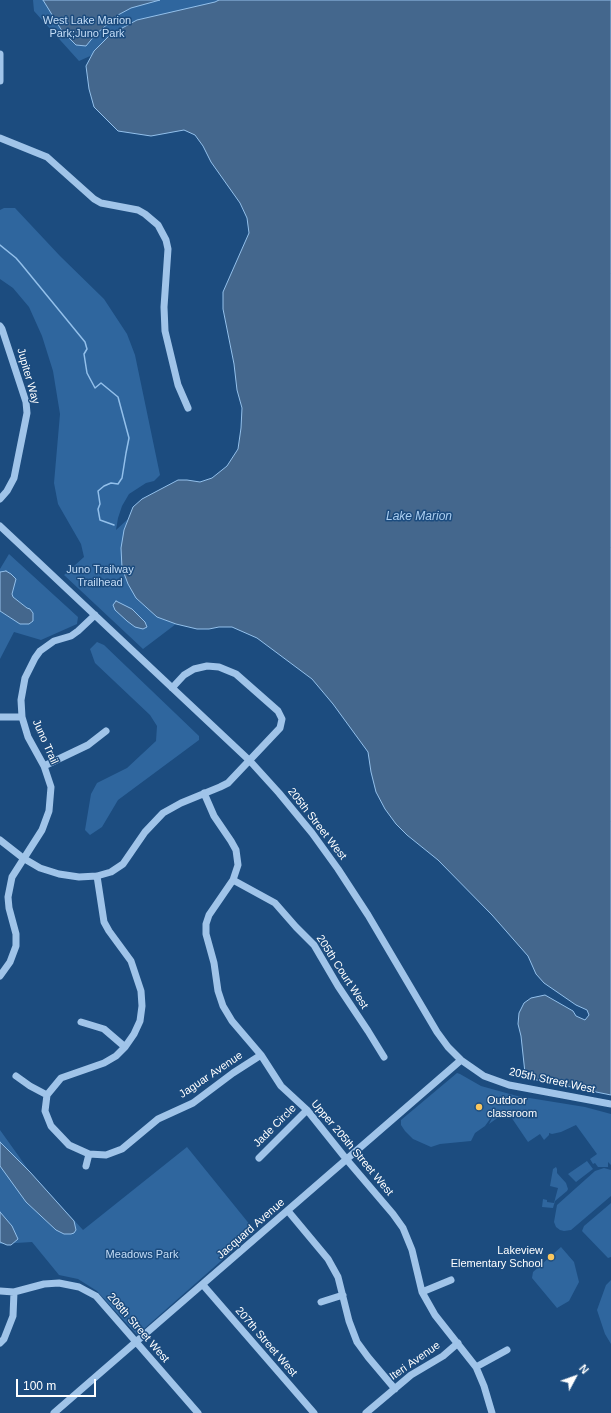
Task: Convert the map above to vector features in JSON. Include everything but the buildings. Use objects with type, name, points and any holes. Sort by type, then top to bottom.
[{"type":"street","points":[[0,54],[0,81]]},
{"type":"street","points":[[0,138],[43,155],[94,198],[108,205],[138,210],[152,219],[163,232],[166,240],[168,257],[164,307],[165,331],[178,385],[188,408]]},
{"type":"street","name":"Jupiter Way","points":[[0,326],[26,402],[27,413],[14,478],[7,492],[0,499]]},
{"type":"street","name":"205th Street West","points":[[0,526],[250,761],[288,803],[338,869],[368,915],[437,1032],[448,1047],[461,1060],[484,1076],[509,1085],[611,1104]]},
{"type":"street","name":"Juno Trail","points":[[0,976],[10,962],[16,946],[16,934],[9,908],[8,897],[12,877],[42,830],[49,811],[50,788],[44,766],[28,737],[22,716],[22,690],[25,678],[34,658],[47,645],[74,634],[95,615]]},
{"type":"street","points":[[0,840],[23,858],[40,868],[59,874],[79,877],[97,876],[111,872],[123,864],[145,832],[163,814],[181,802],[228,783],[280,728],[282,719],[278,711],[236,674],[220,667],[206,666],[194,669],[184,675],[172,688]]},
{"type":"street","points":[[0,717],[22,716]]},
{"type":"street","points":[[44,766],[88,746],[106,731]]},
{"type":"street","name":"Upper 205th Street West","points":[[204,793],[214,816],[231,840],[236,850],[238,865],[233,880],[209,915],[206,924],[206,934],[214,963],[218,991],[223,1006],[232,1021],[262,1055],[280,1086],[307,1110],[393,1214],[402,1228],[412,1250],[422,1292],[434,1315],[476,1367],[484,1386],[492,1413]]},
{"type":"street","points":[[16,1076],[30,1086],[47,1095],[61,1078],[104,1063],[116,1056],[125,1047],[134,1034],[140,1021],[142,1006],[141,991],[131,961],[104,922],[97,876]]},
{"type":"street","name":"205th Court West","points":[[233,880],[276,903],[296,927],[314,945],[338,986],[384,1057]]},
{"type":"street","points":[[81,1022],[104,1029],[125,1047]]},
{"type":"street","name":"Jaguar Avenue","points":[[47,1095],[45,1111],[51,1126],[69,1145],[89,1154],[106,1155],[122,1149],[158,1119],[192,1103],[233,1073],[262,1055]]},
{"type":"street","name":"Jacquard Avenue","points":[[54,1413],[461,1060]]},
{"type":"street","name":"Jade Circle","points":[[259,1158],[307,1110]]},
{"type":"street","points":[[86,1166],[89,1154]]},
{"type":"street","points":[[288,1211],[328,1259],[338,1277],[349,1322],[357,1342],[394,1388]]},
{"type":"street","points":[[422,1292],[451,1280]]},
{"type":"street","name":"208th Street West","points":[[0,1291],[14,1292],[44,1284],[59,1282],[79,1287],[96,1296],[198,1413]]},
{"type":"street","name":"207th Street West","points":[[203,1285],[314,1413]]},
{"type":"street","points":[[0,1343],[4,1338],[13,1316],[14,1292]]},
{"type":"street","points":[[321,1302],[343,1295]]},
{"type":"street","name":"Iteri Avenue","points":[[366,1413],[411,1375],[443,1356],[458,1343]]},
{"type":"street","points":[[476,1367],[507,1350]]},
{"type":"green space","name":"West Lake Marion Park;Juno Park","points":[[33,0],[234,0],[162,24],[79,61],[34,11]]},
{"type":"green space","name":"Juno Trailway Trailhead","points":[[4,208],[15,208],[60,256],[104,299],[127,334],[135,355],[160,475],[154,481],[146,483],[129,494],[122,506],[116,530],[128,519],[124,530],[157,617],[176,624],[143,649],[64,575],[84,557],[81,544],[58,504],[54,483],[60,414],[53,371],[42,336],[29,307],[13,288],[0,279],[0,210]]},
{"type":"green space","points":[[9,554],[78,617],[77,624],[41,640],[14,632],[0,659],[0,611],[20,624],[27,608],[13,597],[13,585],[6,571],[0,572],[0,569]]},
{"type":"green space","points":[[97,642],[104,645],[199,736],[199,740],[118,800],[102,827],[90,835],[85,830],[91,794],[97,783],[127,768],[156,741],[157,726],[150,715],[95,663],[90,649]]},
{"type":"green space","points":[[457,1073],[481,1086],[517,1096],[585,1107],[611,1114],[611,1165],[608,1162],[608,1167],[598,1167],[595,1163],[593,1164],[590,1159],[597,1154],[576,1125],[561,1132],[552,1134],[549,1133],[544,1140],[540,1134],[528,1142],[507,1111],[489,1124],[492,1118],[490,1119],[485,1126],[475,1133],[471,1141],[440,1144],[431,1147],[413,1139],[401,1125],[401,1120]]},
{"type":"green space","name":"Meadows Park","points":[[0,1130],[30,1172],[83,1230],[187,1147],[255,1231],[137,1335],[97,1291],[78,1279],[59,1275],[32,1242],[0,1244]]},
{"type":"green space","points":[[587,1161],[593,1169],[576,1182],[568,1174]]},
{"type":"green space","points":[[556,1167],[557,1173],[566,1183],[568,1189],[555,1201],[553,1208],[542,1207],[543,1199],[547,1200],[547,1202],[554,1203],[558,1188],[550,1186],[553,1169]]},
{"type":"green space","points":[[604,1168],[611,1170],[611,1196],[571,1230],[564,1231],[556,1227],[554,1222],[557,1205],[595,1171]]},
{"type":"green space","points":[[611,1203],[611,1257],[608,1258],[582,1231],[584,1226]]},
{"type":"green space","points":[[561,1247],[574,1262],[579,1282],[569,1301],[557,1308],[532,1278],[533,1272]]},
{"type":"green space","points":[[611,1280],[611,1344],[605,1334],[597,1310],[606,1285]]},
{"type":"water","points":[[43,0],[160,0],[131,8],[118,15],[95,35],[86,46],[76,45],[62,31]]},
{"type":"water","name":"Lake Marion","points":[[219,0],[611,0],[611,1095],[527,1078],[518,1024],[519,1013],[524,1003],[531,998],[545,995],[573,1011],[576,1016],[585,1020],[589,1015],[587,1010],[576,1005],[544,983],[536,974],[528,956],[492,915],[438,860],[396,824],[385,809],[376,792],[368,752],[333,704],[312,679],[257,638],[232,627],[197,629],[176,624],[157,617],[136,598],[128,584],[122,568],[121,548],[124,530],[133,507],[142,499],[178,480],[200,482],[212,478],[227,466],[238,449],[242,408],[237,390],[234,364],[223,309],[223,292],[249,233],[247,218],[240,203],[211,162],[203,146],[195,135],[184,130],[151,136],[118,131],[94,107],[89,89],[86,66],[94,51],[111,34],[137,20]]},
{"type":"water","points":[[6,571],[16,579],[12,594],[13,597],[30,609],[33,613],[33,621],[29,624],[20,624],[0,611],[0,572]]},
{"type":"water","points":[[116,601],[132,609],[145,622],[147,627],[143,629],[135,627],[127,621],[115,610],[113,605]]},
{"type":"water","points":[[0,1142],[30,1172],[74,1221],[76,1230],[74,1233],[64,1234],[56,1230],[26,1202],[0,1166]]},
{"type":"water","points":[[0,1212],[12,1226],[18,1239],[11,1245],[0,1242]]},
{"type":"waterway","points":[[0,245],[16,258],[85,342],[87,349],[84,354],[87,373],[95,388],[101,383],[118,397],[129,438],[122,478],[118,484],[111,483],[98,491],[100,504],[98,509],[100,520],[114,525]]},
{"type":"place","name":"Outdoor classroom","points":[[479,1107]]},
{"type":"place","name":"Lakeview Elementary School","points":[[551,1257]]}]
